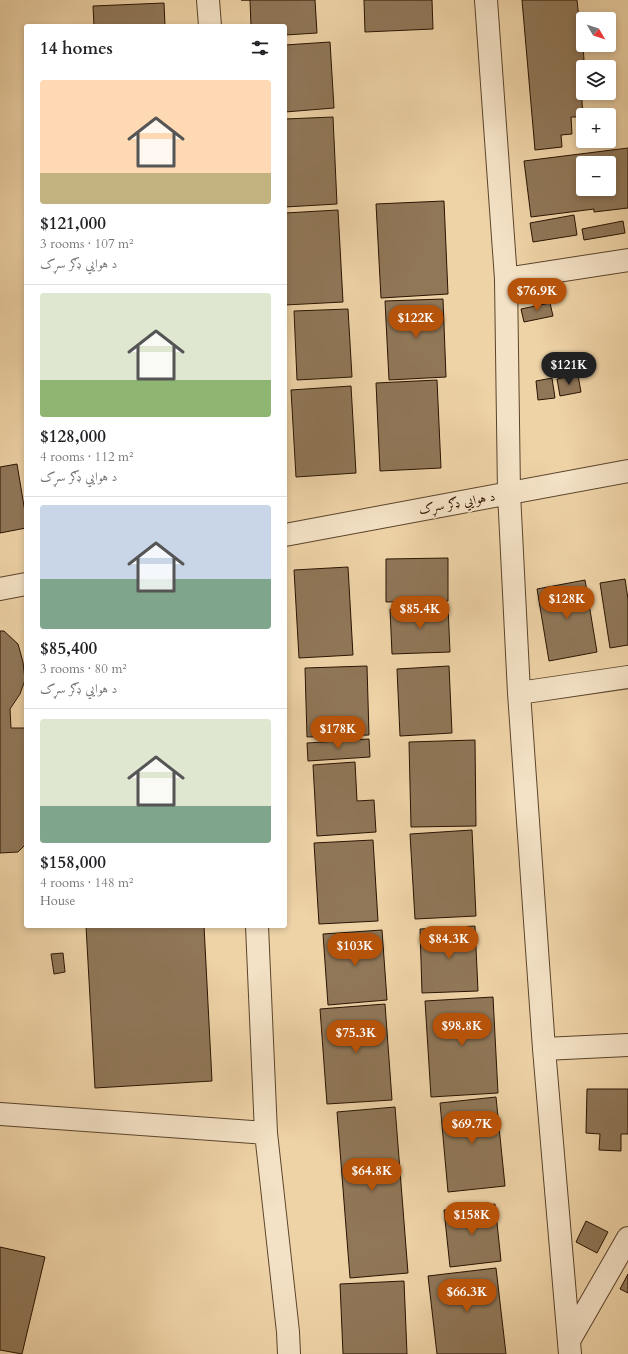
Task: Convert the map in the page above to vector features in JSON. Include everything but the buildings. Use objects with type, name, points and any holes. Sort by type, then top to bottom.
[{"type":"street","points":[[208,0],[210,24]]},
{"type":"street","points":[[486,0],[506,279],[510,493],[519,693],[544,1049],[570,1347]]},
{"type":"street","points":[[506,279],[628,260]]},
{"type":"street","name":"د هوايي ډګر سړک","points":[[287,534],[628,471]]},
{"type":"street","points":[[0,589],[24,584]]},
{"type":"street","points":[[519,693],[628,677]]},
{"type":"street","points":[[257,928],[266,1133],[288,1332],[289,1354]]},
{"type":"street","points":[[544,1049],[628,1045]]},
{"type":"street","points":[[0,1114],[266,1133]]},
{"type":"street","points":[[570,1347],[628,1238]]}]
